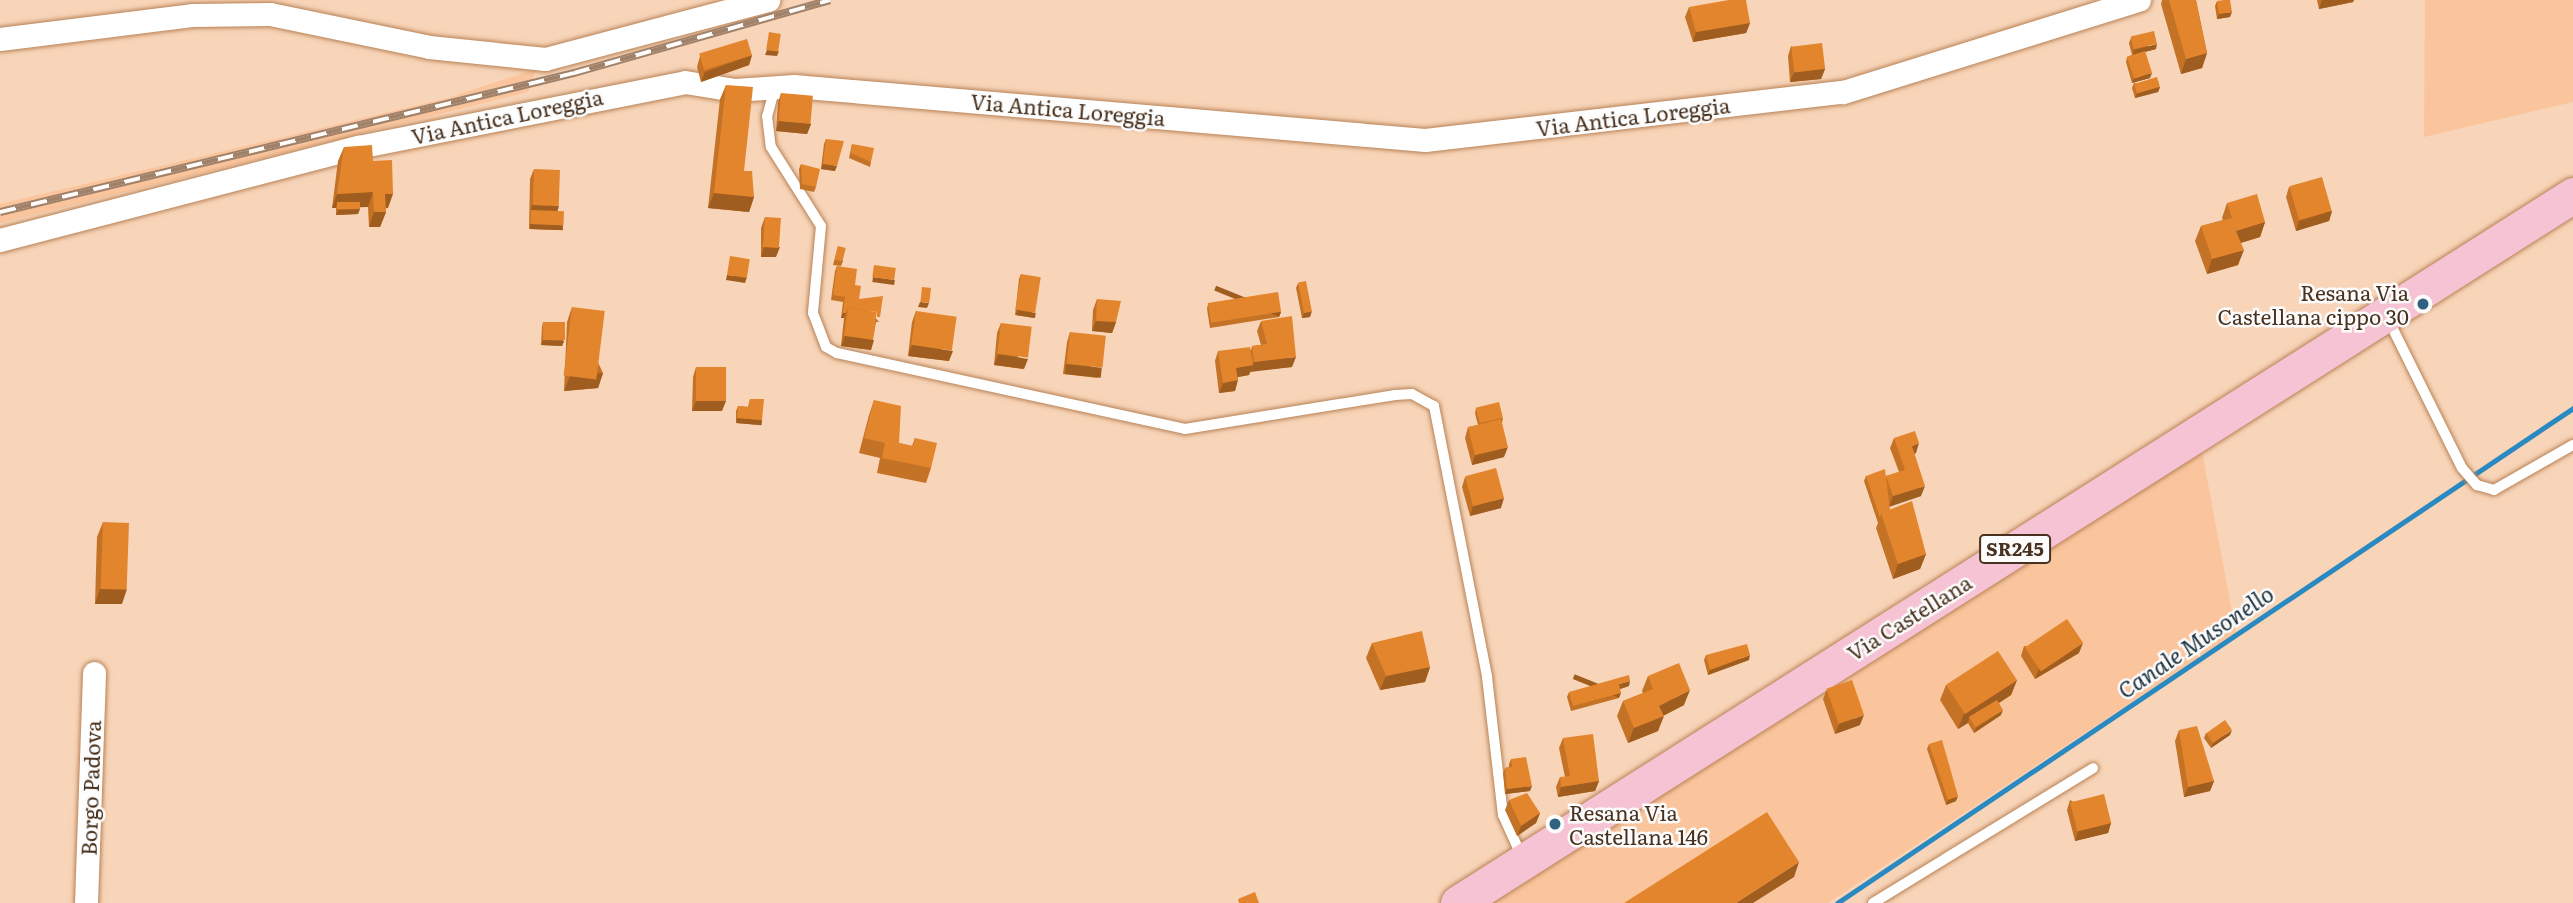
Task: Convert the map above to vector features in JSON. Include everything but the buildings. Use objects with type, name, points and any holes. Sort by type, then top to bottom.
[{"type":"main road","name":"Via Castellana","points":[[1458,903],[2573,195]]},
{"type":"street","points":[[0,39],[192,15],[270,15],[440,49],[545,59],[768,0]]},
{"type":"street","name":"Via Antica Loreggia","points":[[0,240],[358,148],[626,89],[685,82],[735,90],[775,87],[1425,139],[1843,92],[2139,0]]},
{"type":"street","name":"Borgo Padova","points":[[86,903],[94,673]]},
{"type":"lane","points":[[775,87],[766,116],[771,147],[821,226],[813,313],[826,347],[837,353],[1185,429],[1395,395],[1412,394],[1434,406],[1487,677],[1503,815],[1524,861]]},
{"type":"lane","points":[[2385,314],[2462,468],[2477,485],[2494,490],[2573,444]]},
{"type":"lane","points":[[1873,903],[2093,768]]},
{"type":"shaded area","points":[[2425,0],[2573,0],[2573,102],[2424,137]]},
{"type":"shaded area","points":[[536,69],[528,92],[0,223],[0,204],[448,98]]},
{"type":"shaded area","points":[[2201,446],[2236,633],[1828,903],[1485,903]]},
{"type":"waterway","name":"Canale Musonello","points":[[1837,903],[2573,408]]},
{"type":"railway","points":[[0,212],[574,73],[830,0]]},
{"type":"place","name":"Resana Via Castellana cippo 30","points":[[2423,304]]},
{"type":"place","name":"Resana Via Castellana 146","points":[[1555,824]]}]
